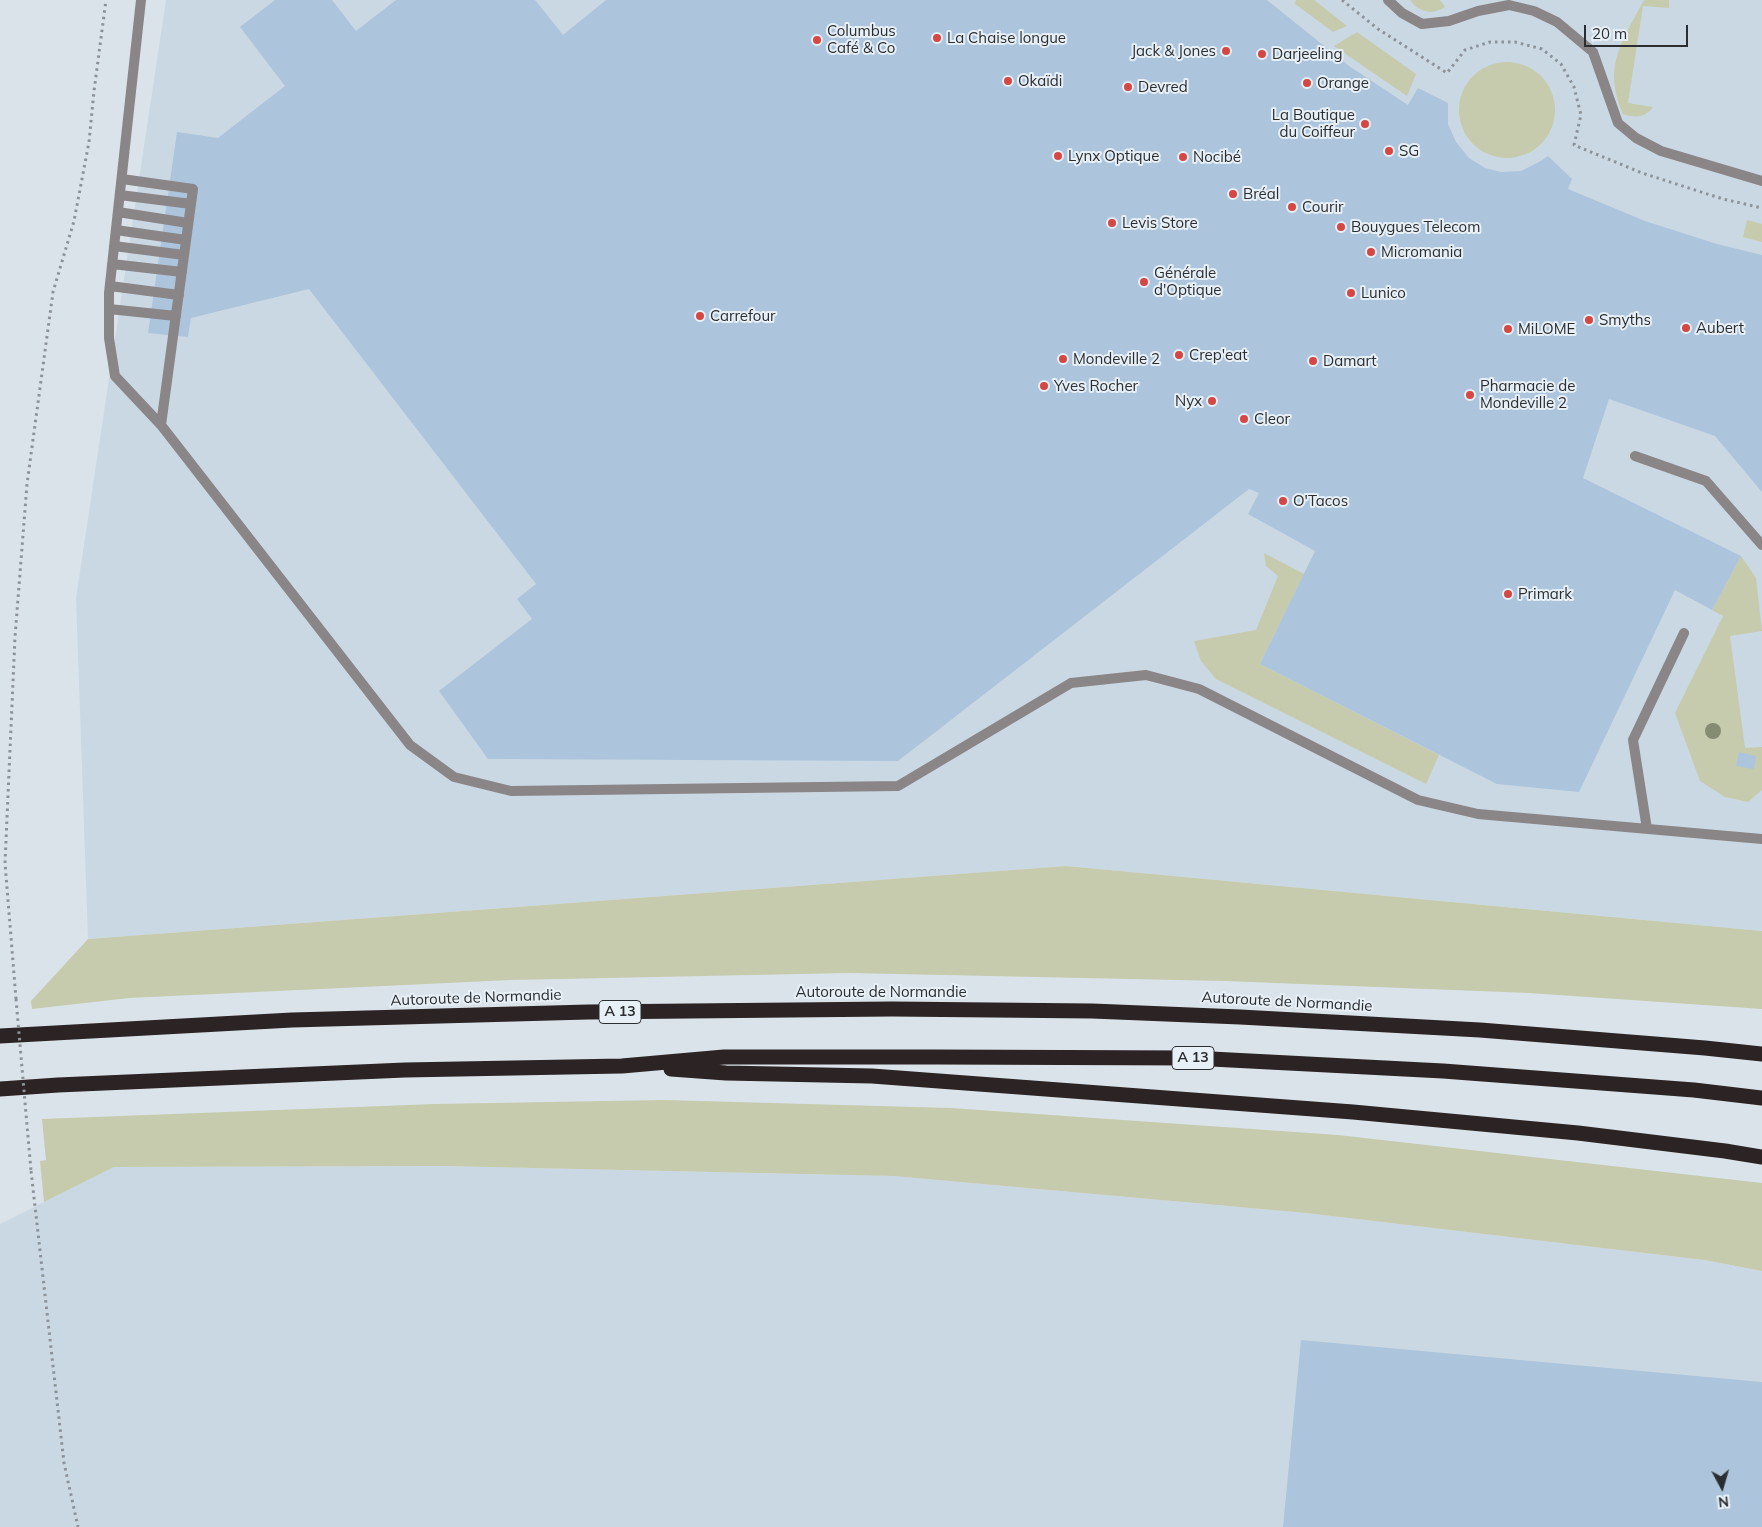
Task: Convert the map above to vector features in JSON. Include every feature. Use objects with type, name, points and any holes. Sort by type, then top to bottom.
[{"type":"highway","name":"Autoroute de Normandie","points":[[0,1036],[292,1020],[588,1012],[892,1009],[1092,1011],[1240,1016],[1480,1030],[1762,1054]]},
{"type":"highway","name":"A 13","points":[[0,1089],[68,1084],[405,1070],[622,1066],[724,1057],[1192,1058],[1443,1071],[1694,1090],[1762,1098]]},
{"type":"highway","points":[[622,1066],[726,1074],[872,1076],[1315,1109],[1578,1133],[1762,1157]]},
{"type":"lane","points":[[141,0],[110,286],[109,338],[115,376],[162,425],[410,745],[454,777],[511,792],[898,786],[1071,683],[1146,676],[1199,689],[1418,800],[1478,814],[1762,840]]},
{"type":"lane","points":[[1388,0],[1402,13],[1422,24],[1449,21],[1478,11],[1509,5],[1534,11],[1558,22],[1593,52],[1618,123],[1636,138],[1661,151],[1762,180]]},
{"type":"lane","points":[[122,179],[193,189],[162,425]]},
{"type":"lane","points":[[120,194],[191,204]]},
{"type":"lane","points":[[118,212],[188,223]]},
{"type":"lane","points":[[116,230],[186,240]]},
{"type":"lane","points":[[114,246],[184,255]]},
{"type":"lane","points":[[112,264],[182,272]]},
{"type":"lane","points":[[110,286],[179,295]]},
{"type":"lane","points":[[109,308],[176,316]]},
{"type":"lane","points":[[1635,456],[1706,481],[1762,545]]},
{"type":"lane","points":[[1647,829],[1633,740],[1684,633]]},
{"type":"path","points":[[78,1527],[64,1463],[31,1171],[5,863],[15,637],[27,484],[53,292],[74,221],[89,142],[106,0]]},
{"type":"path","points":[[1342,0],[1378,29],[1447,73],[1465,50],[1490,42],[1515,42],[1542,49],[1561,64],[1574,87],[1581,115],[1574,145],[1642,173],[1723,199],[1762,208]]},
{"type":"shaded area","name":"Mondeville 2","points":[[166,0],[1762,0],[1762,931],[1066,866],[88,939],[76,598]]},
{"type":"shaded area","points":[[443,1166],[893,1176],[1306,1213],[1704,1260],[1762,1271],[1762,1527],[0,1527],[0,1224],[114,1167]]},
{"type":"green space","points":[[1296,0],[1314,0],[1347,26],[1333,32],[1295,4]]},
{"type":"green space","points":[[1410,0],[1440,0],[1445,7],[1436,11],[1426,11],[1418,8]]},
{"type":"green space","points":[[1644,0],[1669,0],[1669,8],[1643,6],[1628,103],[1653,107],[1643,115],[1632,116],[1623,114],[1614,82],[1615,68],[1622,42]]},
{"type":"green space","points":[[1357,32],[1416,74],[1407,96],[1334,46]]},
{"type":"green space","points":[[1507,62],[1525,66],[1541,76],[1551,92],[1555,110],[1551,128],[1541,144],[1525,154],[1507,158],[1489,154],[1473,144],[1463,128],[1459,110],[1463,92],[1473,76],[1489,66]]},
{"type":"green space","points":[[1747,220],[1762,224],[1762,242],[1743,237]]},
{"type":"green space","points":[[1264,553],[1304,574],[1260,664],[1439,755],[1426,784],[1216,679],[1201,661],[1194,641],[1256,630],[1278,576],[1266,566]]},
{"type":"green space","points":[[1741,556],[1756,578],[1762,631],[1730,636],[1745,748],[1762,747],[1762,790],[1748,802],[1725,797],[1700,781],[1675,713],[1723,616],[1712,610]]},
{"type":"green space","points":[[1066,866],[1762,931],[1762,1009],[1529,993],[1225,981],[849,973],[511,980],[129,998],[32,1009],[31,1001],[88,939]]},
{"type":"green space","points":[[664,1100],[951,1108],[1338,1135],[1762,1183],[1762,1271],[1704,1260],[1306,1213],[893,1176],[443,1166],[114,1167],[44,1202],[40,1161],[46,1160],[42,1119],[435,1104]]},
{"type":"building","name":"Mondeville 2","points":[[275,0],[332,0],[356,31],[396,0],[535,0],[563,35],[606,0],[1267,0],[1349,66],[1408,105],[1418,88],[1448,103],[1448,124],[1456,142],[1469,158],[1485,168],[1501,172],[1521,171],[1548,156],[1572,179],[1568,189],[1645,221],[1717,244],[1762,255],[1762,492],[1715,436],[1609,399],[1583,478],[1741,556],[1712,610],[1675,590],[1579,792],[1497,784],[1260,664],[1315,551],[1248,514],[1259,493],[1249,489],[898,761],[488,759],[439,691],[532,619],[517,599],[536,584],[309,289],[191,318],[188,337],[148,333],[177,132],[218,138],[285,86],[240,27]]},
{"type":"building","points":[[1739,752],[1756,756],[1754,769],[1736,766]]},
{"type":"building","points":[[1301,1340],[1762,1382],[1762,1527],[1283,1527]]},
{"type":"place","name":"La Chaise longue","points":[[937,38]]},
{"type":"place","name":"Columbus Café & Co","points":[[817,40]]},
{"type":"place","name":"Jack & Jones","points":[[1226,51]]},
{"type":"place","name":"Darjeeling","points":[[1262,54]]},
{"type":"place","name":"Okaïdi","points":[[1008,81]]},
{"type":"place","name":"Orange","points":[[1307,83]]},
{"type":"place","name":"Devred","points":[[1128,87]]},
{"type":"place","name":"La Boutique du Coiffeur","points":[[1365,124]]},
{"type":"place","name":"SG","points":[[1389,151]]},
{"type":"place","name":"Lynx Optique","points":[[1058,156]]},
{"type":"place","name":"Nocibé","points":[[1183,157]]},
{"type":"place","name":"Bréal","points":[[1233,194]]},
{"type":"place","name":"Courir","points":[[1292,207]]},
{"type":"place","name":"Levis Store","points":[[1112,223]]},
{"type":"place","name":"Bouygues Telecom","points":[[1341,227]]},
{"type":"place","name":"Micromania","points":[[1371,252]]},
{"type":"place","name":"Générale d'Optique","points":[[1144,282]]},
{"type":"place","name":"Lunico","points":[[1351,293]]},
{"type":"place","name":"Carrefour","points":[[700,316]]},
{"type":"place","name":"Smyths","points":[[1589,320]]},
{"type":"place","name":"Aubert","points":[[1686,328]]},
{"type":"place","name":"MiLOME","points":[[1508,329]]},
{"type":"place","name":"Crep'eat","points":[[1179,355]]},
{"type":"place","name":"Mondeville 2","points":[[1063,359]]},
{"type":"place","name":"Damart","points":[[1313,361]]},
{"type":"place","name":"Yves Rocher","points":[[1044,386]]},
{"type":"place","name":"Pharmacie de Mondeville 2","points":[[1470,395]]},
{"type":"place","name":"Nyx","points":[[1212,401]]},
{"type":"place","name":"Cleor","points":[[1244,419]]},
{"type":"place","name":"O'Tacos","points":[[1283,501]]},
{"type":"place","name":"Primark","points":[[1508,594]]}]
